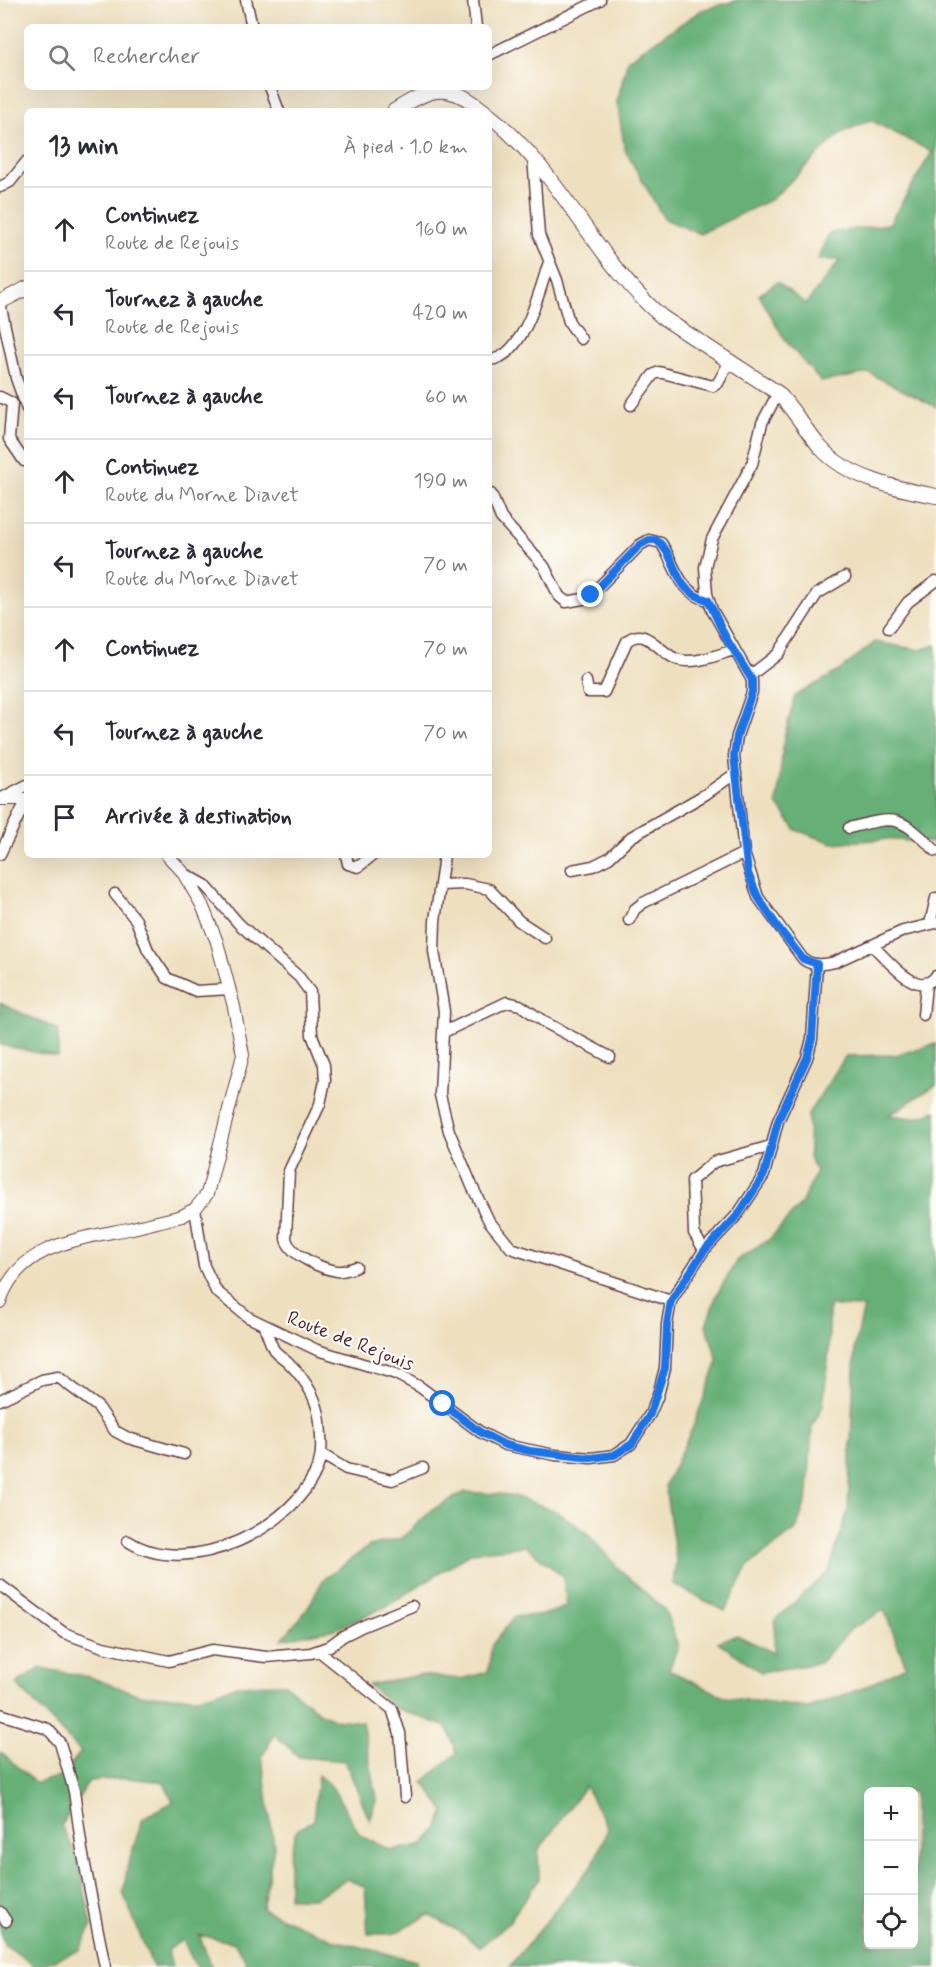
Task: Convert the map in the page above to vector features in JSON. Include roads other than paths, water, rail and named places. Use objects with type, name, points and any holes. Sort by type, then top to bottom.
[{"type":"main road","points":[[399,108],[434,90]]},
{"type":"main road","points":[[446,90],[459,94],[480,108]]},
{"type":"main road","points":[[492,118],[533,157],[633,291],[662,316],[778,393],[792,408],[820,447],[836,462],[853,472],[936,496]]},
{"type":"main road","points":[[0,302],[24,290]]},
{"type":"street","points":[[246,0],[251,24]]},
{"type":"street","points":[[473,0],[477,24]]},
{"type":"street","points":[[492,54],[600,0]]},
{"type":"street","points":[[271,90],[278,108]]},
{"type":"street","points":[[533,157],[539,235],[557,280],[569,322],[581,339]]},
{"type":"street","points":[[0,187],[10,182],[24,165]]},
{"type":"street","points":[[492,359],[500,357],[522,334],[533,312],[549,262]]},
{"type":"street","points":[[0,302],[24,394]]},
{"type":"street","points":[[632,405],[653,375],[658,372],[713,386],[718,383],[730,361]]},
{"type":"street","points":[[778,393],[762,423],[753,464],[709,549],[705,574],[708,600],[734,650],[751,675],[752,692],[737,736],[736,773],[748,873],[764,908],[803,959],[817,964],[835,962],[903,931],[933,923],[936,898]]},
{"type":"street","points":[[0,398],[12,403],[9,439],[24,461]]},
{"type":"street","points":[[492,496],[501,518],[544,566],[559,596],[566,602],[591,595],[640,545],[649,540],[661,543],[687,590],[708,600]]},
{"type":"street","points":[[751,675],[778,654],[817,594],[845,577]]},
{"type":"street","points":[[889,628],[908,602],[936,581]]},
{"type":"street","points":[[586,681],[588,692],[604,692],[627,641],[632,636],[640,635],[647,638],[671,658],[679,660],[687,661],[734,650]]},
{"type":"street","points":[[572,870],[593,866],[609,858],[631,837],[706,794],[736,773]]},
{"type":"street","points":[[0,799],[24,787]]},
{"type":"street","points":[[0,799],[24,799]]},
{"type":"street","points":[[0,854],[24,805]]},
{"type":"street","points":[[849,828],[890,818],[898,820],[936,850]]},
{"type":"street","points":[[628,920],[635,909],[643,903],[744,853]]},
{"type":"street","points":[[1,1298],[15,1274],[44,1249],[87,1236],[182,1216],[195,1209],[207,1194],[242,1067],[242,1044],[217,942],[202,905],[182,871],[170,858]]},
{"type":"street","points":[[347,858],[348,864],[358,867],[369,858]]},
{"type":"street","points":[[444,858],[434,951],[444,1011],[440,1095],[442,1107],[472,1186],[498,1234],[520,1252],[671,1301]]},
{"type":"street","points":[[182,871],[205,885],[239,924],[299,977],[310,992],[312,1035],[324,1065],[325,1081],[320,1104],[289,1171],[286,1239],[291,1249],[325,1267],[336,1271],[356,1267]]},
{"type":"street","points":[[440,885],[465,884],[489,889],[519,921],[545,938]]},
{"type":"street","points":[[115,894],[136,920],[148,950],[167,978],[196,992],[230,989]]},
{"type":"street","points":[[873,946],[920,985],[926,984],[936,976]]},
{"type":"street","name":"Route de Rejouis","points":[[195,1209],[204,1266],[216,1291],[248,1317],[325,1353],[396,1374],[420,1387],[480,1432],[505,1445],[555,1455],[591,1458],[614,1455],[632,1444],[650,1414],[665,1368],[667,1324],[671,1301],[704,1251],[752,1194],[764,1175],[778,1121],[807,1058],[812,1039],[817,964]]},
{"type":"street","points":[[923,1015],[926,984]]},
{"type":"street","points":[[444,1032],[507,1002],[519,1005],[610,1057]]},
{"type":"street","points":[[704,1251],[694,1233],[692,1180],[714,1162],[771,1146]]},
{"type":"street","points":[[129,1541],[145,1550],[179,1553],[209,1551],[239,1543],[301,1496],[315,1474],[321,1454],[320,1418],[307,1382],[275,1351],[264,1325]]},
{"type":"street","points":[[0,1400],[42,1380],[58,1377],[98,1407],[115,1431],[128,1438],[184,1454]]},
{"type":"street","points":[[321,1454],[346,1469],[392,1480],[423,1468]]},
{"type":"street","points":[[0,1585],[64,1633],[103,1647],[169,1661],[212,1650],[266,1657],[319,1651],[363,1626],[412,1606]]},
{"type":"street","points":[[319,1651],[382,1700],[395,1715],[400,1733],[405,1797]]},
{"type":"street","points":[[0,1714],[48,1729],[60,1743],[74,1791],[96,1927],[105,1967]]}]
